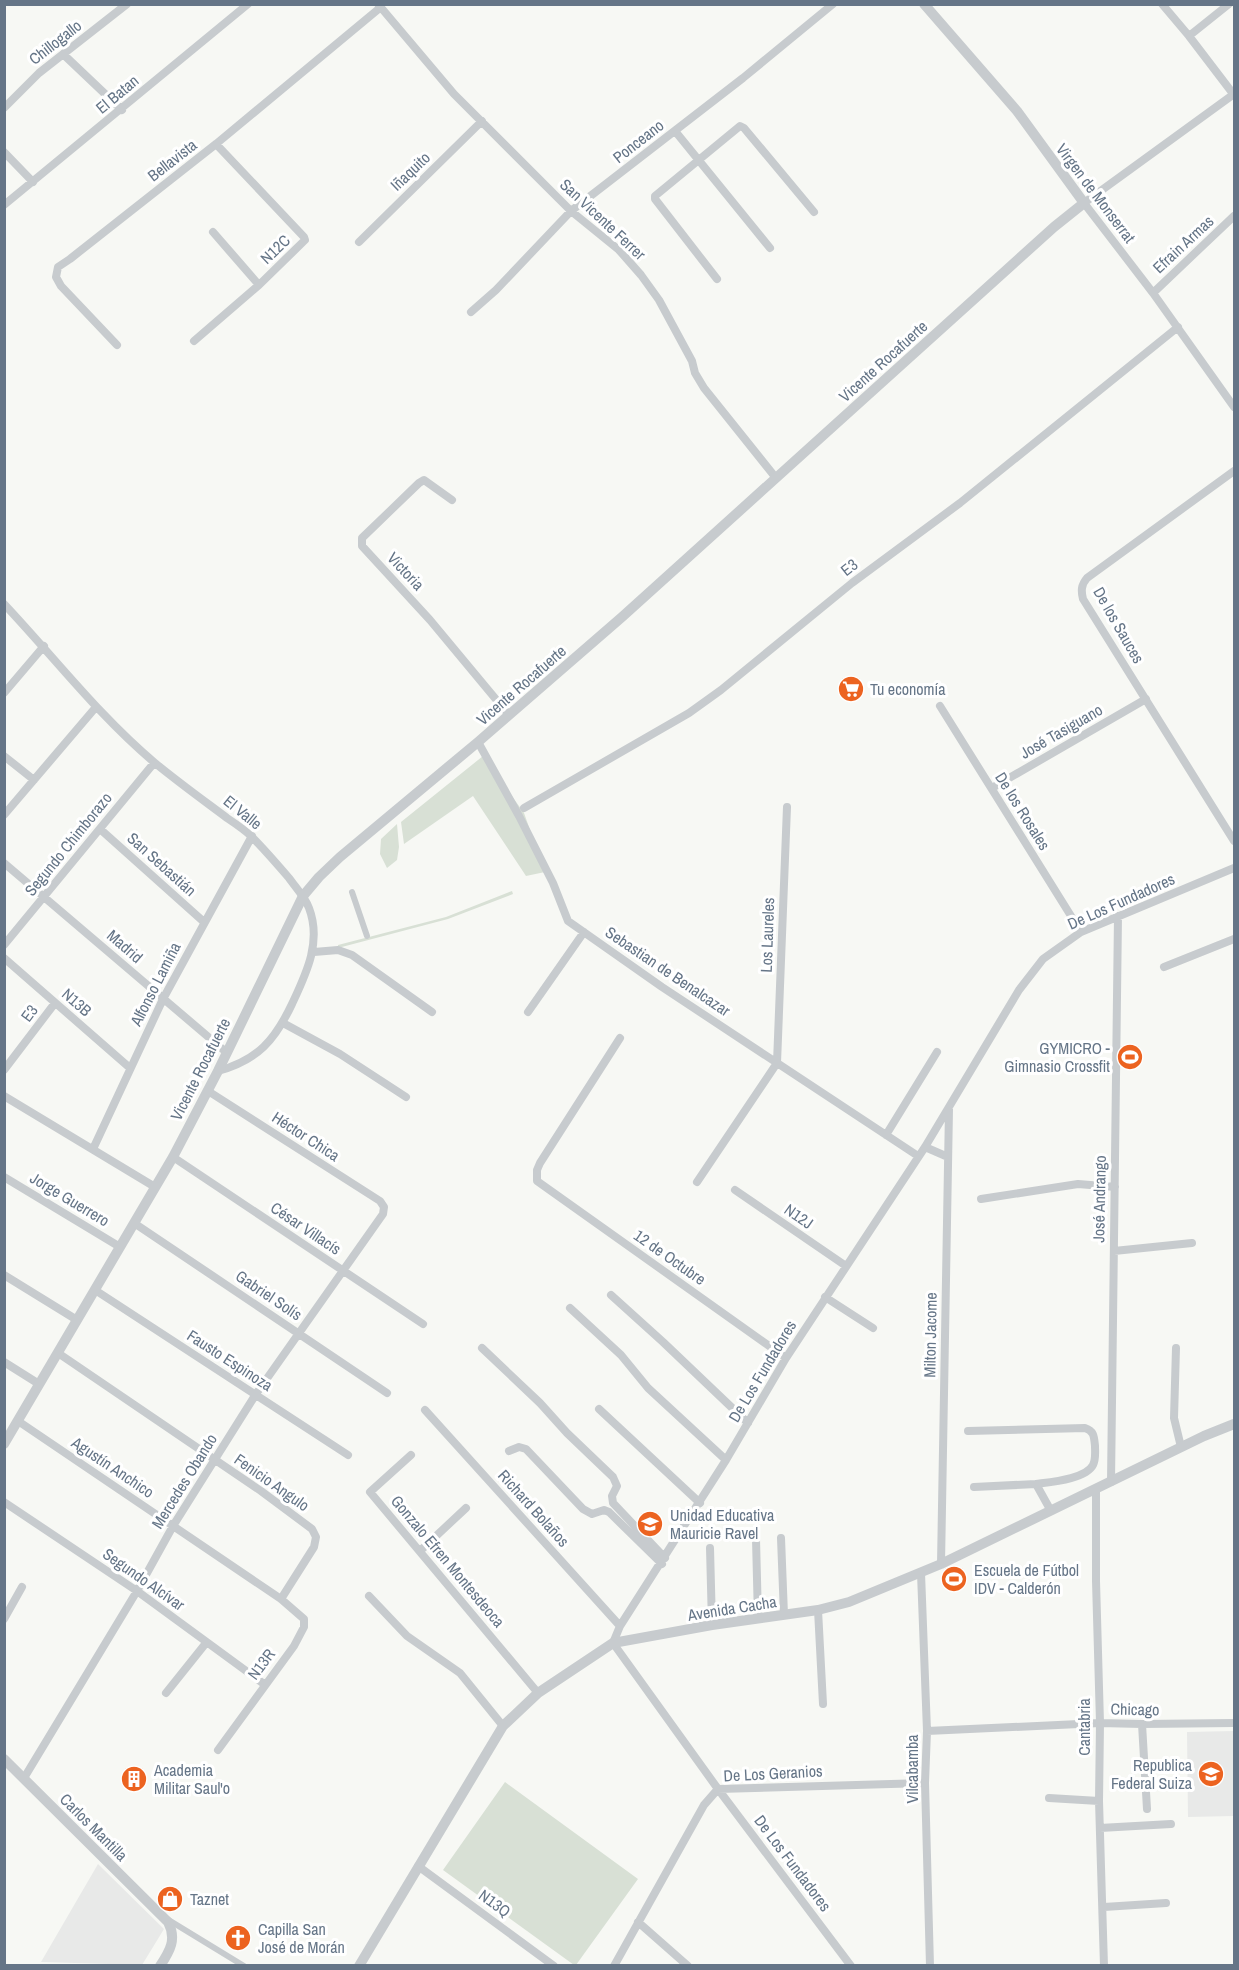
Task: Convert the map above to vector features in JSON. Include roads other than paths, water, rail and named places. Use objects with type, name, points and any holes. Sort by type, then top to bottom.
[{"type":"street","name":"El Batan","points":[[4,205],[248,4]]},
{"type":"street","name":"Ponceano","points":[[471,312],[496,290],[571,211],[743,78],[833,4]]},
{"type":"street","name":"Virgen de Monserrat","points":[[924,4],[1017,111],[1178,327],[1234,407]]},
{"type":"street","points":[[1162,4],[1234,94]]},
{"type":"street","points":[[1189,36],[1229,4]]},
{"type":"street","name":"Chillogallo","points":[[4,108],[39,73],[123,6]]},
{"type":"street","name":"San Vicente Ferrer","points":[[380,6],[454,94],[571,211],[619,250],[641,275],[659,300],[693,361],[695,373],[704,388],[776,478]]},
{"type":"street","name":"Bellavista","points":[[117,345],[62,286],[56,277],[56,270],[216,144],[380,6]]},
{"type":"street","points":[[63,54],[122,110]]},
{"type":"street","name":"Vicente Rocafuerte","points":[[4,1444],[173,1157],[218,1071],[303,896],[319,877],[340,856],[478,742],[622,617],[1054,227],[1234,94]]},
{"type":"street","name":"Iñaquito","points":[[359,242],[482,121]]},
{"type":"street","points":[[717,279],[655,200],[655,196],[740,126],[814,212]]},
{"type":"street","points":[[675,131],[770,248]]},
{"type":"street","name":"N12C","points":[[195,341],[259,285],[303,243],[304,237],[216,144]]},
{"type":"street","points":[[4,152],[33,182]]},
{"type":"street","name":"Efrain Armas","points":[[1153,293],[1234,216]]},
{"type":"street","points":[[213,232],[259,285]]},
{"type":"street","name":"E3","points":[[524,808],[689,713],[721,690],[852,583],[960,503],[1178,327]]},
{"type":"street","name":"De los Sauces","points":[[1234,471],[1087,578],[1083,582],[1082,594],[1234,841]]},
{"type":"street","name":"Victoria","points":[[452,500],[427,481],[419,483],[362,538],[362,546],[430,620],[509,715]]},
{"type":"street","name":"El Valle","points":[[4,604],[44,646],[96,707],[154,763],[252,836],[303,896],[311,914],[314,952],[308,971],[283,1023],[277,1033],[256,1055],[236,1066],[218,1071]]},
{"type":"street","points":[[4,693],[44,646]]},
{"type":"street","name":"José Tasiguano","points":[[992,789],[1146,699]]},
{"type":"street","name":"De los Rosales","points":[[940,706],[1081,932]]},
{"type":"street","points":[[4,815],[96,707]]},
{"type":"street","name":"Sebastian de Benalcazar","points":[[478,742],[519,816],[553,884],[568,921],[777,1064],[918,1156]]},
{"type":"street","points":[[4,756],[34,780]]},
{"type":"street","name":"Segundo Chimborazo","points":[[4,945],[154,763]]},
{"type":"street","name":"Los Laureles","points":[[777,1064],[788,807]]},
{"type":"street","name":"San Sebastián","points":[[100,829],[204,922]]},
{"type":"street","name":"Alfonso Lamiña","points":[[93,1149],[163,999],[252,836]]},
{"type":"street","name":"Madrid","points":[[4,863],[226,1053]]},
{"type":"street","name":"De Los Fundadores","points":[[851,1965],[718,1789],[613,1643],[620,1626],[726,1460],[786,1358],[925,1147],[1019,990],[1035,968],[1050,952],[1081,932],[1234,868]]},
{"type":"street","points":[[352,892],[367,936]]},
{"type":"street","name":"José Andrango","points":[[1111,1482],[1118,916]]},
{"type":"street","points":[[528,1012],[584,932]]},
{"type":"street","points":[[1164,967],[1234,939]]},
{"type":"street","points":[[314,952],[338,950],[352,955],[432,1012]]},
{"type":"street","name":"N13B","points":[[4,958],[130,1068]]},
{"type":"street","name":"E3","points":[[4,1070],[55,1003]]},
{"type":"street","points":[[283,1023],[340,1054],[406,1096]]},
{"type":"street","name":"12 de Octubre","points":[[620,1038],[540,1163],[537,1170],[537,1181],[786,1358]]},
{"type":"street","points":[[886,1135],[937,1052]]},
{"type":"street","points":[[697,1182],[777,1064]]},
{"type":"street","name":"Héctor Chica","points":[[208,1091],[380,1201],[384,1210]]},
{"type":"street","points":[[4,1096],[155,1187]]},
{"type":"street","name":"Milton Jacome","points":[[941,1564],[949,1107]]},
{"type":"street","points":[[925,1147],[948,1157]]},
{"type":"street","name":"César Villacís","points":[[173,1157],[423,1324]]},
{"type":"street","name":"Jorge Guerrero","points":[[4,1177],[120,1247]]},
{"type":"street","points":[[981,1199],[1078,1184],[1115,1187]]},
{"type":"street","name":"N12J","points":[[735,1190],[846,1266]]},
{"type":"street","name":"Mercedes Obando","points":[[24,1778],[214,1460],[256,1394],[380,1220],[384,1210]]},
{"type":"street","name":"Gabriel Solís","points":[[134,1223],[387,1393]]},
{"type":"street","points":[[1113,1251],[1192,1243]]},
{"type":"street","points":[[4,1275],[77,1320]]},
{"type":"street","name":"Fausto Espinoza","points":[[95,1290],[348,1455]]},
{"type":"street","points":[[611,1295],[748,1423]]},
{"type":"street","points":[[825,1297],[873,1328]]},
{"type":"street","points":[[570,1308],[621,1355],[648,1388],[726,1460]]},
{"type":"street","points":[[482,1348],[613,1477],[617,1486],[612,1496],[613,1503],[663,1561]]},
{"type":"street","points":[[1176,1348],[1174,1418],[1181,1447]]},
{"type":"street","name":"Fenicio Angulo","points":[[58,1353],[303,1521],[316,1534],[314,1547],[281,1599]]},
{"type":"street","points":[[4,1362],[39,1384]]},
{"type":"street","points":[[599,1408],[699,1503]]},
{"type":"street","name":"Richard Bolaños","points":[[425,1410],[620,1626]]},
{"type":"street","name":"Agustín Anchico","points":[[18,1421],[281,1599]]},
{"type":"street","name":"Avenida Cacha","points":[[359,1965],[502,1726],[538,1693],[613,1643],[712,1625],[818,1610],[849,1602],[941,1564],[1181,1447],[1234,1424]]},
{"type":"street","points":[[968,1431],[1084,1428],[1091,1430],[1094,1434],[1096,1458],[1093,1467],[1086,1472],[1063,1480],[1036,1484],[974,1487]]},
{"type":"street","points":[[509,1451],[519,1447],[526,1449],[583,1509],[592,1514],[604,1510],[609,1512],[663,1561]]},
{"type":"street","name":"Gonzalo Efren Montesdeoca","points":[[411,1455],[370,1492],[538,1693]]},
{"type":"street","points":[[1036,1484],[1051,1511]]},
{"type":"street","name":"Cantabria","points":[[1096,1489],[1099,1801],[1104,1965]]},
{"type":"street","name":"Segundo Alcívar","points":[[4,1502],[137,1591],[264,1684]]},
{"type":"street","points":[[420,1551],[466,1508]]},
{"type":"street","points":[[781,1538],[784,1615]]},
{"type":"street","points":[[756,1539],[758,1619]]},
{"type":"street","points":[[710,1548],[712,1625]]},
{"type":"street","name":"Vilcabamba","points":[[921,1573],[927,1731],[930,1965]]},
{"type":"street","points":[[4,1619],[22,1587]]},
{"type":"street","points":[[369,1596],[407,1636],[460,1673],[502,1726]]},
{"type":"street","name":"N13R","points":[[218,1750],[264,1684],[294,1646],[304,1624],[302,1616],[281,1599]]},
{"type":"street","points":[[818,1610],[823,1704]]},
{"type":"street","points":[[166,1693],[206,1643]]},
{"type":"street","name":"Chicago","points":[[927,1731],[1100,1723],[1234,1723]]},
{"type":"street","points":[[1142,1724],[1147,1809]]},
{"type":"street","name":"Carlos Mantilla","points":[[4,1759],[163,1917]]},
{"type":"street","name":"De Los Geranios","points":[[614,1965],[704,1806],[718,1789],[926,1783]]},
{"type":"street","points":[[1049,1798],[1099,1801]]},
{"type":"street","points":[[1100,1828],[1171,1824]]},
{"type":"street","name":"N13Q","points":[[418,1866],[554,1965]]},
{"type":"street","points":[[1104,1907],[1166,1903]]},
{"type":"street","points":[[160,1965],[173,1945],[171,1928],[163,1917]]},
{"type":"street","points":[[163,1917],[243,1965]]},
{"type":"street","points":[[638,1922],[687,1965]]},
{"type":"place","name":"Tu economía","points":[[851,689]]},
{"type":"place","name":"GYMICRO - Gimnasio Crossfit","points":[[1130,1057]]},
{"type":"place","name":"Unidad Educativa Mauricie Ravel","points":[[650,1524]]},
{"type":"place","name":"Escuela de Fútbol IDV - Calderón","points":[[954,1579]]},
{"type":"place","name":"Republica Federal Suiza","points":[[1211,1774]]},
{"type":"place","name":"Academia Militar Saul'o","points":[[134,1779]]},
{"type":"place","name":"Taznet","points":[[170,1899]]},
{"type":"place","name":"Capilla San José de Morán","points":[[238,1938]]}]
